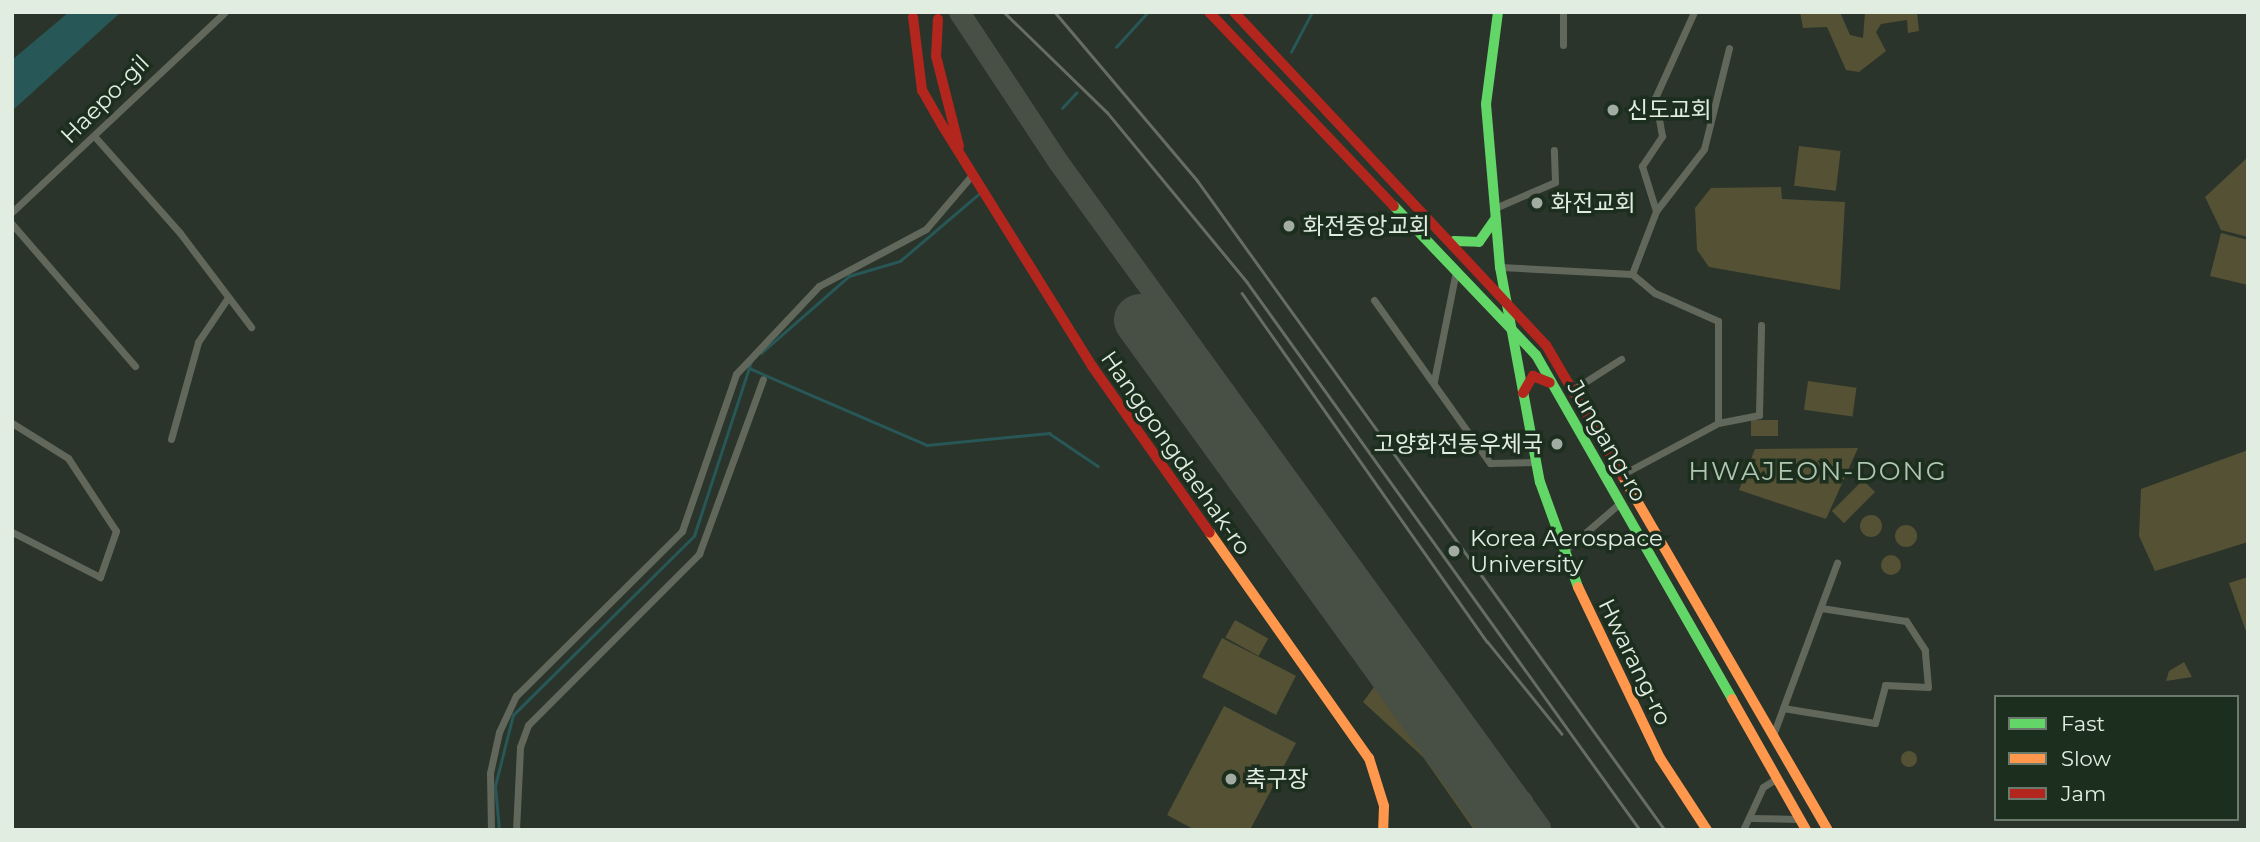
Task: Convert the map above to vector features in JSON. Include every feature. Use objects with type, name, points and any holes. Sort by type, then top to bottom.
[{"type":"main road","name":"Jungang-ro","points":[[1209,12],[1456,271],[1506,318],[1551,383],[1806,830]]},
{"type":"main road","name":"Jungang-ro","points":[[1234,12],[1503,293],[1574,390],[1828,830]]},
{"type":"main road","name":"Hwarang-ro","points":[[1498,12],[1486,104],[1500,267],[1506,318],[1537,462],[1562,553],[1660,758],[1707,830]]},
{"type":"main road","points":[[913,17],[922,90],[974,178]]},
{"type":"main road","points":[[938,19],[936,56],[965,163]]},
{"type":"main road","name":"Hanggongdaehak-ro","points":[[974,178],[1092,366],[1341,714],[1369,758],[1384,806],[1383,830]]},
{"type":"main road","points":[[1446,234],[1458,244],[1475,244],[1496,213]]},
{"type":"main road","points":[[1523,393],[1532,376],[1551,383]]},
{"type":"street","name":"Haepo-gil","points":[[12,212],[96,138],[108,117],[225,12]]},
{"type":"street","points":[[1563,12],[1563,45]]},
{"type":"street","points":[[1656,211],[1642,166],[1662,136],[1656,98],[1694,12]]},
{"type":"street","points":[[1632,274],[1656,211],[1704,149],[1729,48]]},
{"type":"street","points":[[96,138],[180,233],[227,299],[251,327]]},
{"type":"street","points":[[1496,213],[1555,182],[1554,150]]},
{"type":"street","points":[[491,830],[490,773],[499,732],[516,696],[682,531],[736,374],[819,286],[926,229],[974,178]]},
{"type":"street","points":[[12,224],[135,366]]},
{"type":"street","points":[[1500,267],[1632,274],[1655,293],[1718,321],[1718,423]]},
{"type":"street","points":[[1434,381],[1456,271]]},
{"type":"street","points":[[171,439],[198,342],[227,299]]},
{"type":"street","points":[[1374,300],[1490,463],[1537,462]]},
{"type":"street","points":[[1623,474],[1718,423],[1759,415],[1761,325]]},
{"type":"street","name":"Jungang-ro","points":[[1574,390],[1621,359]]},
{"type":"street","points":[[516,830],[520,747],[528,725],[699,554],[763,379]]},
{"type":"street","points":[[12,423],[68,458],[116,531],[100,577],[12,531]]},
{"type":"street","points":[[1562,553],[1620,503]]},
{"type":"street","points":[[1773,735],[1837,563]]},
{"type":"street","points":[[1783,708],[1875,723],[1885,685],[1928,687],[1925,650],[1906,621],[1821,608]]},
{"type":"street","points":[[1743,830],[1752,818],[1763,787],[1776,779]]},
{"type":"street","points":[[1752,818],[1799,819]]},
{"type":"shaded area","points":[[1800,12],[1840,12],[1850,35],[1863,38],[1865,12],[1917,12],[1919,31],[1908,33],[1907,20],[1881,24],[1876,32],[1886,51],[1859,72],[1846,70],[1827,27],[1803,28]]},
{"type":"shaded area","points":[[1799,146],[1841,151],[1836,191],[1794,186]]},
{"type":"shaded area","points":[[2248,157],[2248,237],[2221,230],[2205,197]]},
{"type":"shaded area","points":[[1781,187],[1782,199],[1845,202],[1840,290],[1709,267],[1697,250],[1695,208],[1711,188]]},
{"type":"shaded area","points":[[2221,233],[2248,240],[2248,285],[2210,276]]},
{"type":"shaded area","points":[[1808,381],[1857,388],[1852,417],[1804,410]]},
{"type":"shaded area","points":[[1751,420],[1778,420],[1778,436],[1751,436]]},
{"type":"shaded area","points":[[1858,448],[1826,519],[1739,490],[1755,449]]},
{"type":"shaded area","points":[[2248,450],[2248,542],[2155,571],[2139,536],[2141,489]]},
{"type":"shaded area","points":[[1863,480],[1875,492],[1844,523],[1832,511]]},
{"type":"shaded area","points":[[1871,515],[1879,518],[1882,526],[1879,534],[1871,537],[1863,534],[1860,526],[1863,518]]},
{"type":"shaded area","points":[[1906,525],[1914,528],[1917,536],[1914,544],[1906,547],[1898,544],[1895,536],[1898,528]]},
{"type":"shaded area","points":[[1891,555],[1898,558],[1901,565],[1898,572],[1891,575],[1884,572],[1881,565],[1884,558]]},
{"type":"shaded area","points":[[2248,577],[2248,637],[2229,583]]},
{"type":"shaded area","points":[[1235,620],[1268,638],[1259,656],[1225,637]]},
{"type":"shaded area","points":[[1222,638],[1296,676],[1276,715],[1202,677]]},
{"type":"shaded area","points":[[2184,662],[2192,677],[2166,681],[2169,671]]},
{"type":"shaded area","points":[[1383,675],[1494,830],[1474,830],[1423,757],[1363,702]]},
{"type":"shaded area","name":"축구장","points":[[1224,706],[1296,743],[1250,830],[1195,830],[1167,815]]},
{"type":"shaded area","points":[[1906,751],[1912,751],[1917,759],[1915,765],[1906,767],[1901,762],[1901,756]]},
{"type":"water","points":[[69,12],[121,12],[12,111],[12,60]]},
{"type":"waterway","points":[[1116,47],[1148,12]]},
{"type":"waterway","points":[[1291,52],[1312,12]]},
{"type":"waterway","points":[[1062,108],[1076,93]]},
{"type":"waterway","points":[[761,353],[849,276],[900,261],[981,192]]},
{"type":"waterway","points":[[499,830],[495,786],[513,715],[694,536],[751,362]]},
{"type":"waterway","points":[[749,368],[927,445],[1049,433],[1098,466]]},
{"type":"taxiway","points":[[959,12],[1059,163],[1540,827]]},
{"type":"taxiway","points":[[1378,645],[1397,630]]},
{"type":"taxiway","points":[[1512,830],[1522,801]]},
{"type":"runway","points":[[1140,320],[1509,830]]},
{"type":"railway","points":[[1004,12],[1107,112],[1247,282],[1640,830]]},
{"type":"railway","points":[[1055,12],[1197,180],[1665,830]]},
{"type":"railway","points":[[1242,293],[1487,641],[1562,734]]},
{"type":"traffic: fast","points":[[1498,12],[1486,104],[1500,267],[1540,482],[1578,587]]},
{"type":"traffic: fast","points":[[1394,206],[1536,355],[1732,699]]},
{"type":"traffic: fast","points":[[1454,241],[1479,242],[1496,218]]},
{"type":"traffic: slow","points":[[1622,475],[1828,830]]},
{"type":"traffic: slow","points":[[1210,533],[1369,758],[1384,806],[1383,830]]},
{"type":"traffic: slow","points":[[1578,587],[1660,758],[1707,830]]},
{"type":"traffic: slow","points":[[1732,699],[1806,830]]},
{"type":"traffic: jam","points":[[1209,12],[1394,206]]},
{"type":"traffic: jam","points":[[1234,12],[1546,345],[1622,475]]},
{"type":"traffic: jam","points":[[913,17],[922,90],[942,125],[1092,366],[1210,533]]},
{"type":"traffic: jam","points":[[938,19],[936,56],[959,146]]},
{"type":"traffic: jam","points":[[1523,393],[1533,376],[1550,383]]},
{"type":"place","name":"신도교회","points":[[1613,110]]},
{"type":"place","name":"화전교회","points":[[1537,203]]},
{"type":"place","name":"화전중앙교회","points":[[1289,226]]},
{"type":"place","name":"고양화전동우체국","points":[[1557,444]]},
{"type":"place","name":"Korea Aerospace University","points":[[1454,551]]},
{"type":"place","name":"축구장","points":[[1231,779]]},
{"type":"district","name":"HWAJEON-DONG","points":[[1818,472]]}]
